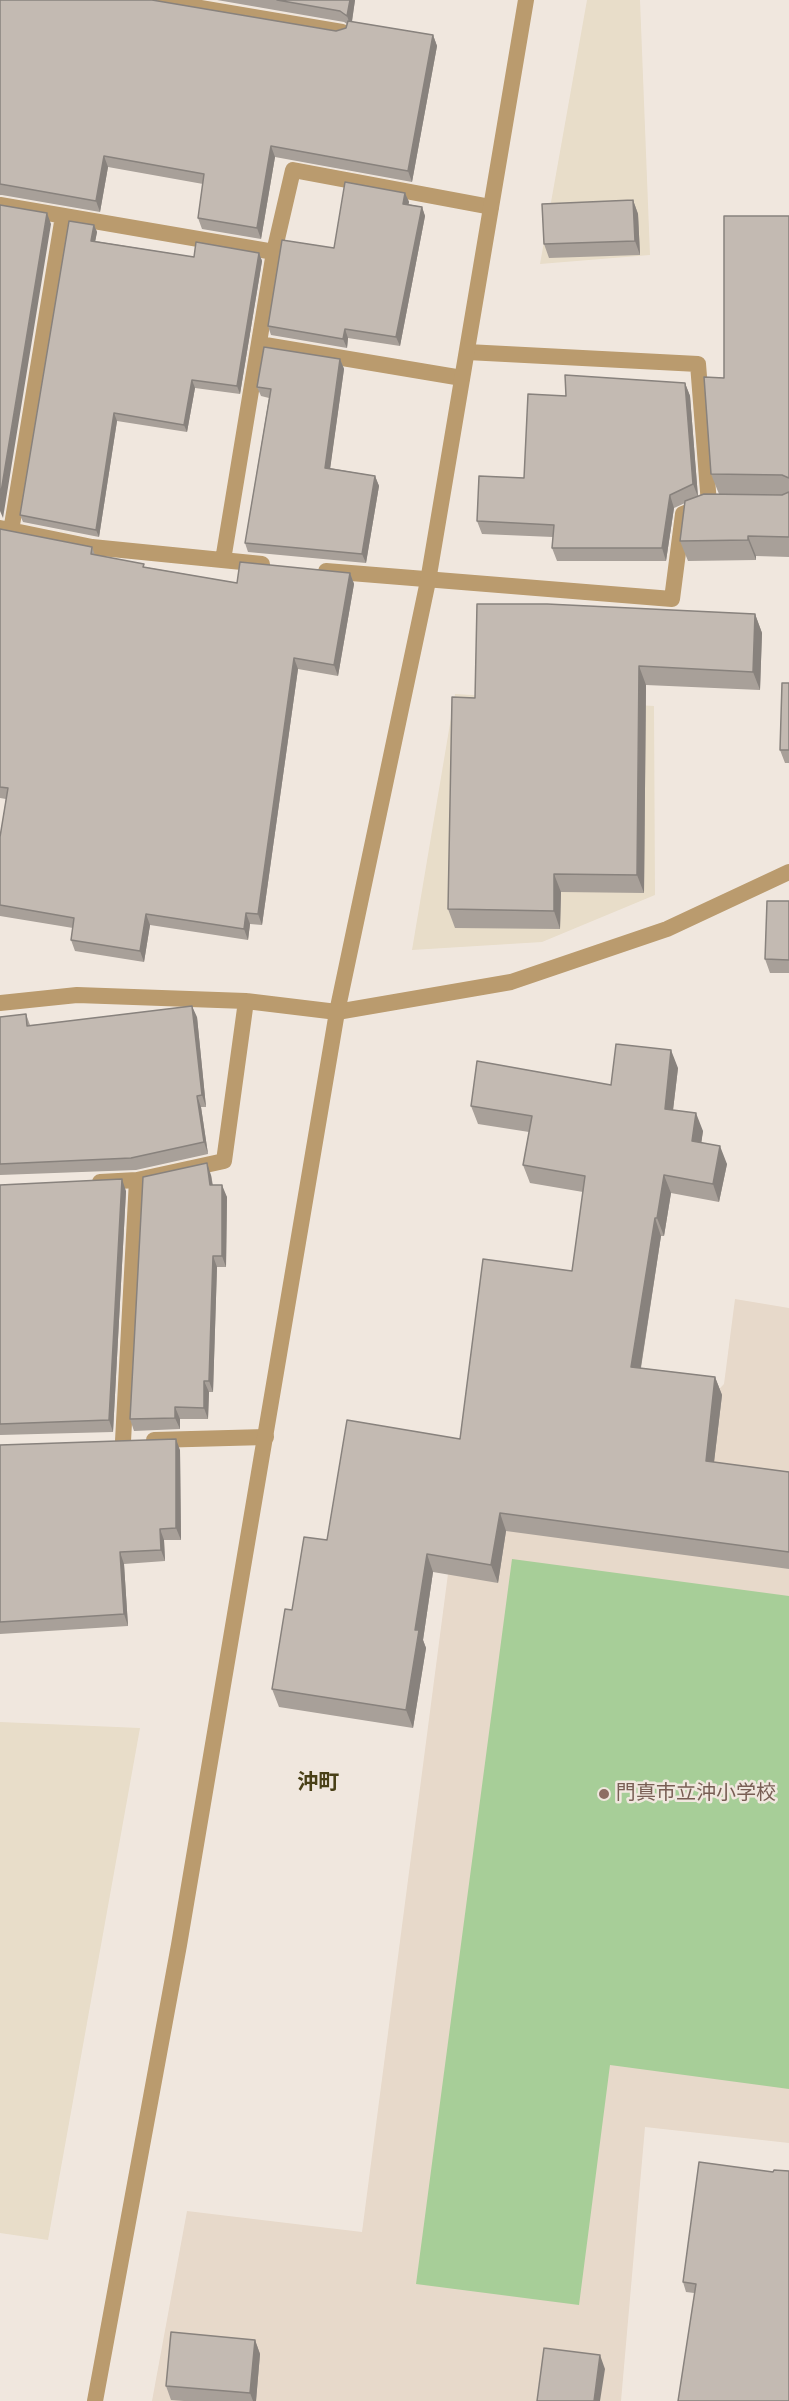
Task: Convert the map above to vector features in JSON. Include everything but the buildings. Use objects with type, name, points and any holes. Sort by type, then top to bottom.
[{"type":"street","points":[[154,0],[342,32]]},
{"type":"street","points":[[95,2401],[181,1933],[338,1012],[428,580],[526,0]]},
{"type":"street","points":[[223,560],[274,252],[293,170],[491,207]]},
{"type":"street","points":[[0,206],[274,252]]},
{"type":"street","points":[[63,216],[5,530],[92,547],[279,566]]},
{"type":"street","points":[[259,344],[462,378]]},
{"type":"street","points":[[467,352],[698,364],[709,504]]},
{"type":"street","points":[[314,570],[672,599],[683,514],[709,504],[743,504]]},
{"type":"street","points":[[0,1003],[77,995],[246,1001],[338,1012],[511,982],[667,929],[789,872]]},
{"type":"street","points":[[80,1183],[137,1180],[224,1161],[246,1001]]},
{"type":"street","points":[[137,1180],[118,1441],[266,1437]]},
{"type":"shaded area","points":[[587,0],[640,0],[650,255],[540,264]]},
{"type":"shaded area","points":[[455,694],[654,706],[655,895],[542,942],[412,950]]},
{"type":"shaded area","name":"門真市立沖小学校","points":[[735,1299],[789,1308],[789,2143],[645,2127],[621,2401],[152,2401],[187,2211],[362,2232],[466,1436],[648,1462],[724,1384]]},
{"type":"shaded area","points":[[0,1722],[140,1728],[48,2240],[0,2233]]},
{"type":"green space","points":[[512,1559],[789,1596],[789,2089],[610,2065],[579,2305],[416,2284]]},
{"type":"place","name":"門真市立沖小学校","points":[[604,1794]]},
{"type":"district","name":"沖町","points":[[318,1783]]}]
